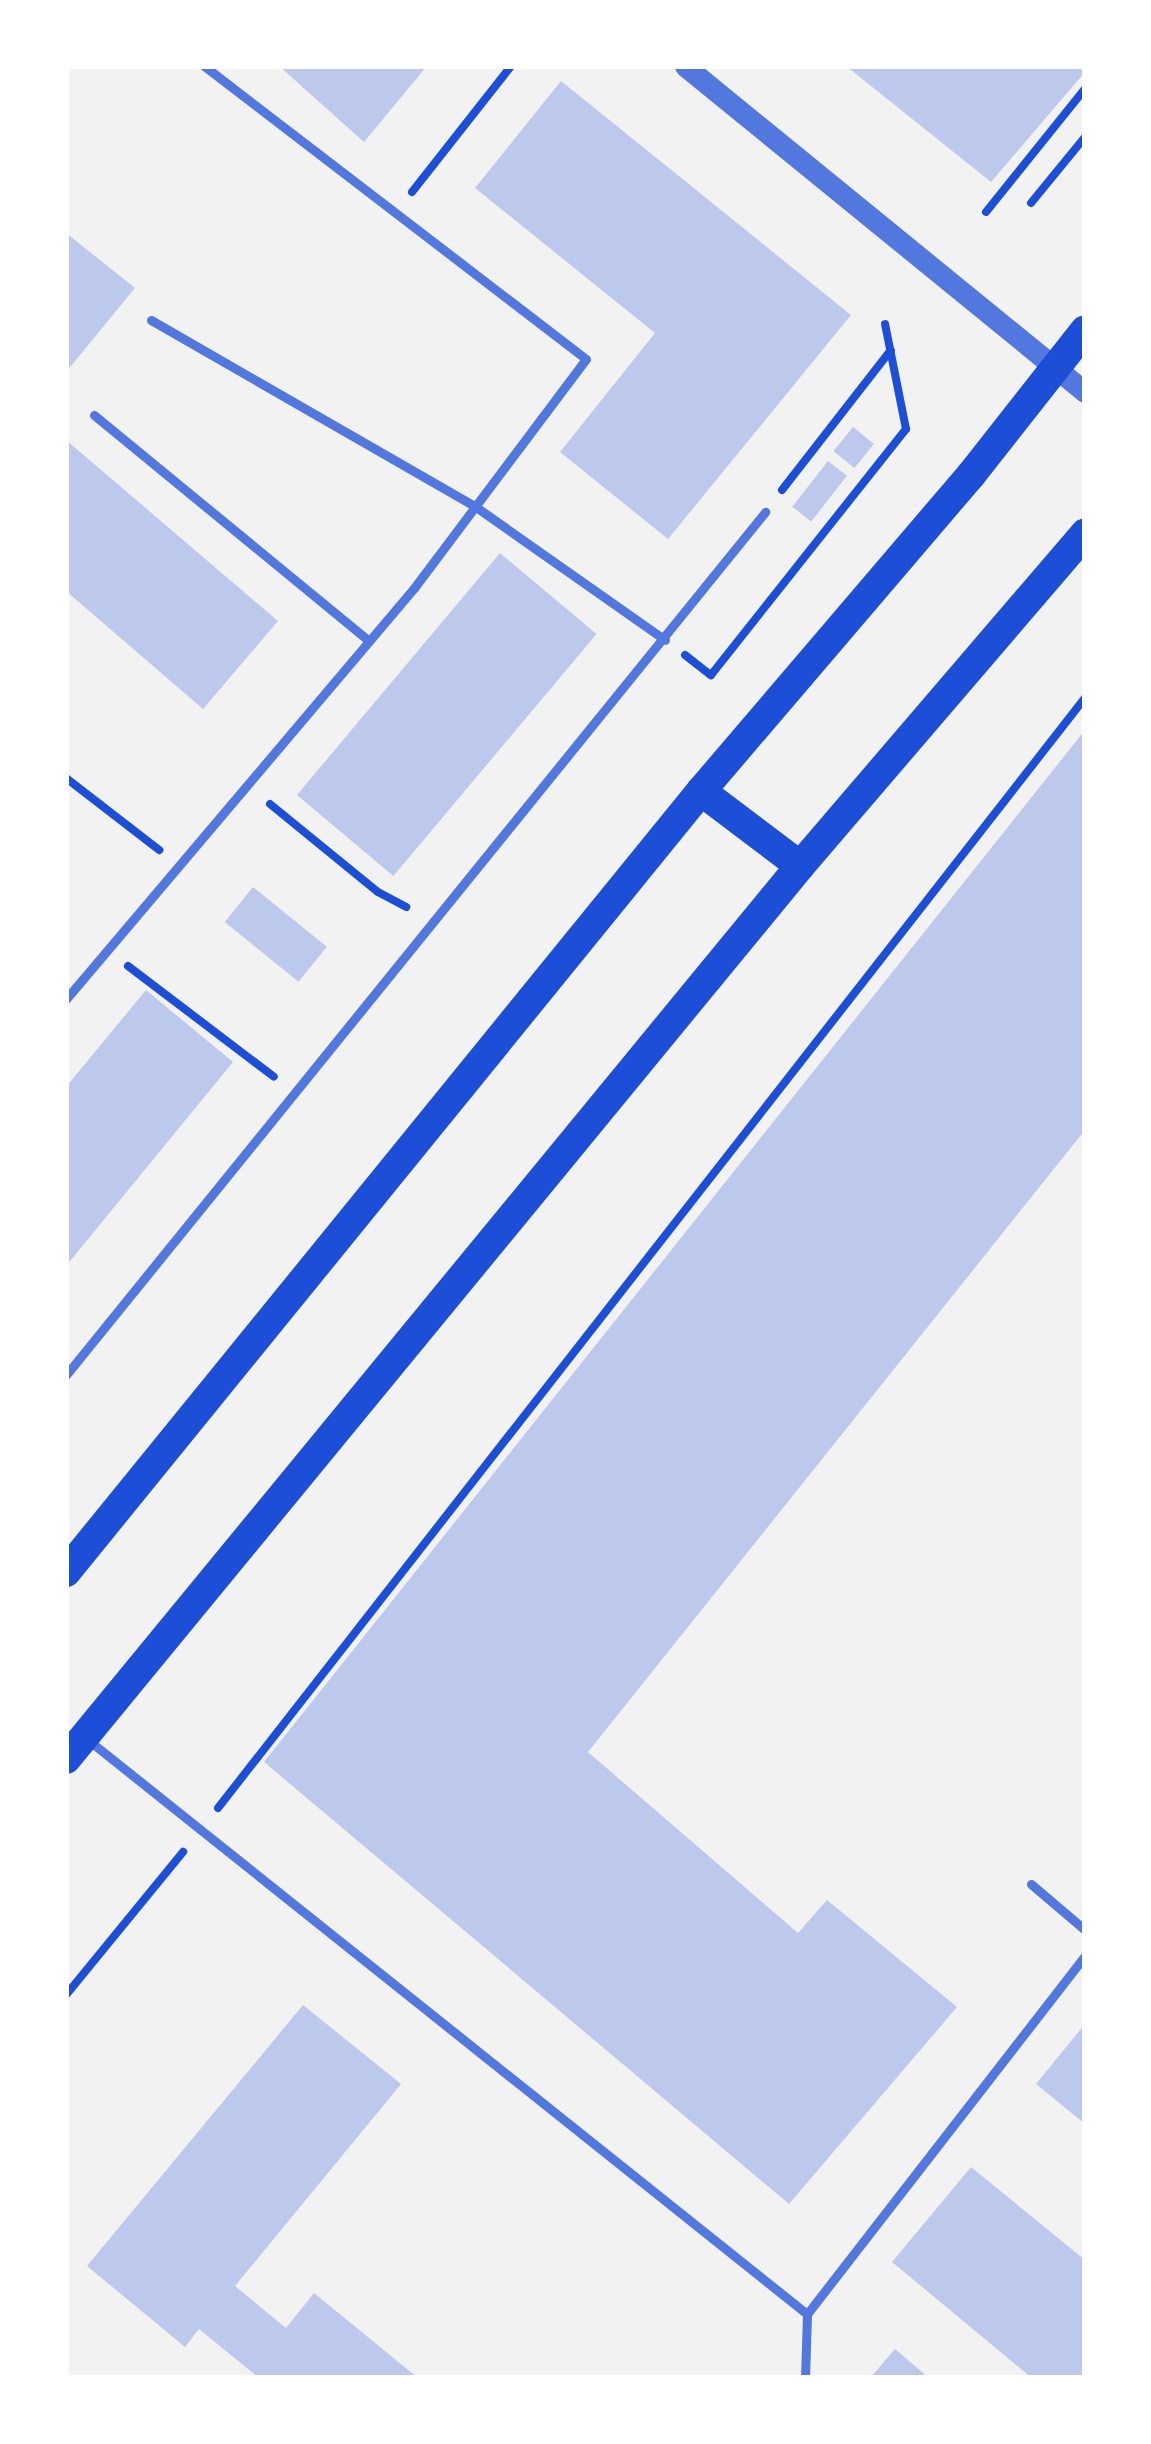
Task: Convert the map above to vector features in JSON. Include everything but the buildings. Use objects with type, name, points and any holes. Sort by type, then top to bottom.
[{"type":"main road","points":[[66,1572],[701,790],[970,475],[1085,329]]},
{"type":"main road","points":[[75,1748],[800,866],[1085,533]]},
{"type":"main road","points":[[701,790],[800,866]]},
{"type":"street","points":[[685,66],[1085,392]]},
{"type":"lane","points":[[66,1000],[369,641],[586,359],[204,66]]},
{"type":"lane","points":[[151,320],[476,507],[665,640]]},
{"type":"lane","points":[[94,415],[369,641]]},
{"type":"lane","points":[[67,1371],[765,512]]},
{"type":"lane","points":[[75,1748],[201,1829],[807,2314]]},
{"type":"lane","points":[[1031,1884],[1085,1930]]},
{"type":"lane","points":[[805,2378],[807,2314],[1085,1955]]},
{"type":"path","points":[[395,213],[511,66]]},
{"type":"path","points":[[986,212],[1085,89]]},
{"type":"path","points":[[1031,203],[1085,137]]},
{"type":"path","points":[[665,640],[711,675],[906,430],[885,324]]},
{"type":"path","points":[[765,512],[892,349]]},
{"type":"path","points":[[66,1995],[201,1829],[1085,698]]},
{"type":"path","points":[[66,778],[179,866]]},
{"type":"path","points":[[248,785],[378,892],[418,913]]},
{"type":"path","points":[[107,951],[280,1081]]}]
